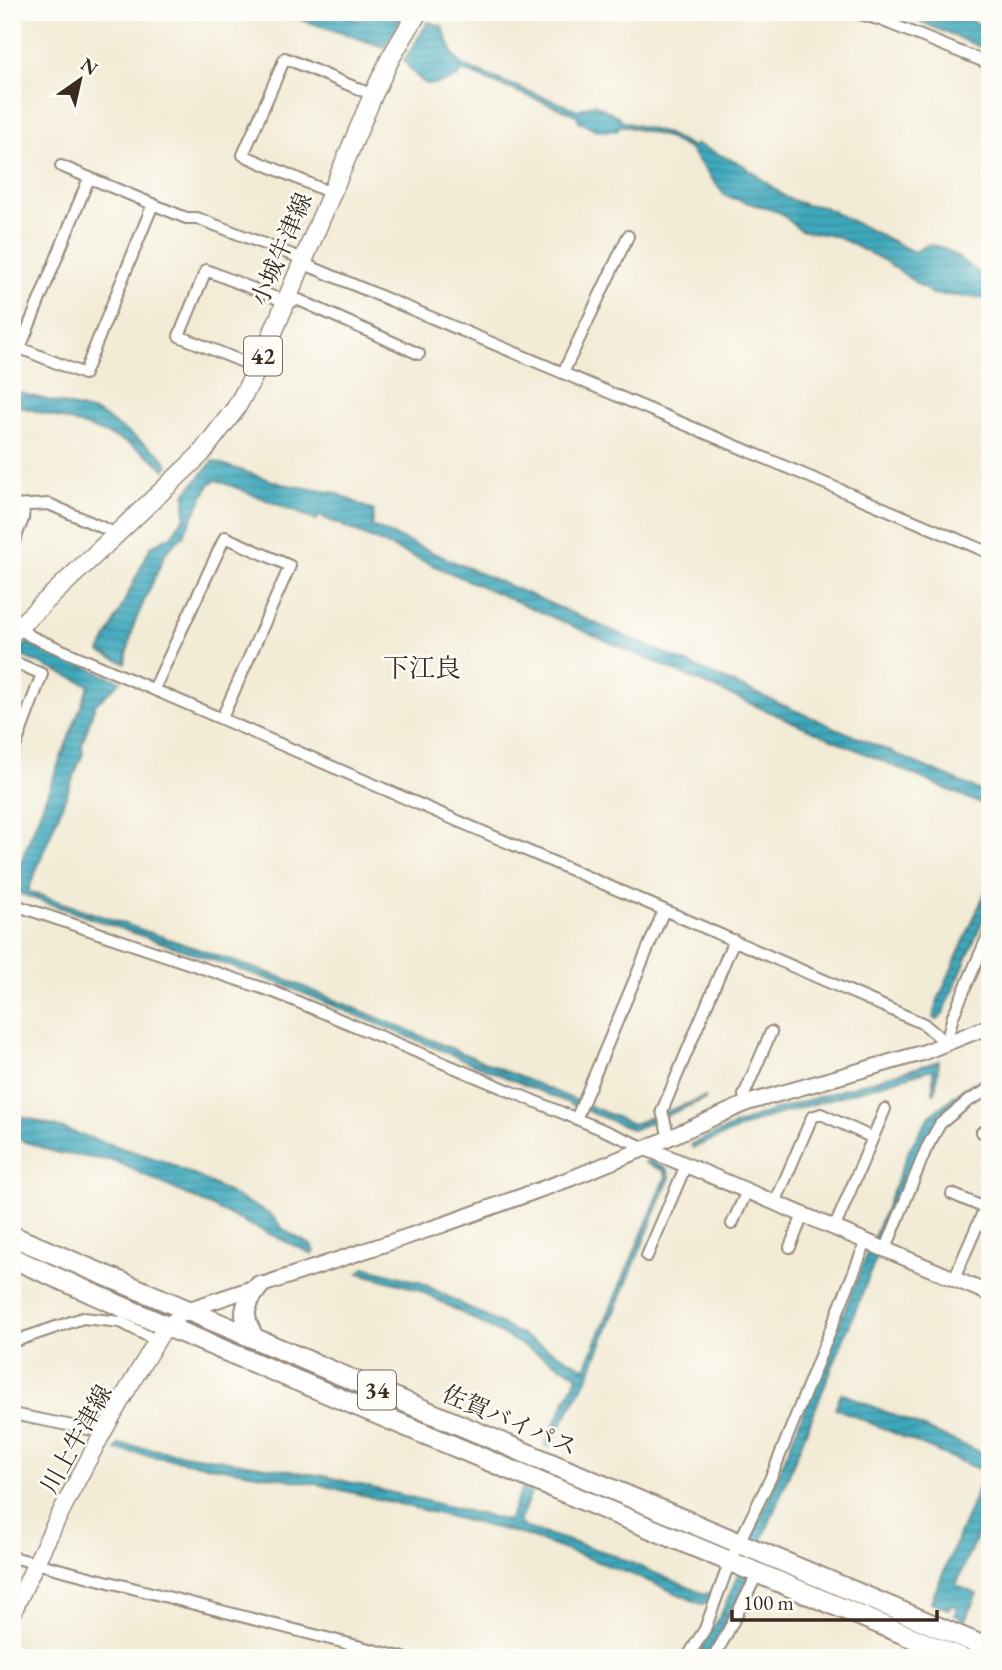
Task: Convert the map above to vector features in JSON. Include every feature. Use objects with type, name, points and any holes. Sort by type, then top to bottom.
[{"type":"highway","name":"佐賀バイパス","points":[[12,1236],[254,1338],[736,1553],[758,1566],[961,1658]]},
{"type":"highway","name":"佐賀バイパス","points":[[12,1258],[162,1333],[736,1553]]},
{"type":"highway","points":[[254,1338],[247,1327],[244,1312],[250,1296],[259,1286]]},
{"type":"highway","name":"佐賀バイパス","points":[[758,1566],[990,1649]]},
{"type":"main road","name":"小城牛津線","points":[[15,631],[200,455],[236,408],[258,368],[373,95],[391,57],[418,12]]},
{"type":"main road","name":"川上牛津線","points":[[12,1614],[35,1563],[103,1432],[162,1333]]},
{"type":"street","points":[[853,12],[881,20],[990,64]]},
{"type":"street","points":[[331,193],[243,155],[285,58],[373,95]]},
{"type":"street","points":[[61,166],[186,218],[197,218],[295,256],[302,263],[990,553]]},
{"type":"street","points":[[89,178],[20,348],[84,374],[153,204]]},
{"type":"street","points":[[563,373],[628,236]]},
{"type":"street","points":[[258,368],[179,336],[205,270],[286,302],[299,300],[419,354]]},
{"type":"street","points":[[12,506],[49,504],[108,530],[115,536]]},
{"type":"street","points":[[12,546],[23,519],[24,506]]},
{"type":"street","points":[[154,689],[225,537],[290,566],[222,718]]},
{"type":"street","points":[[15,631],[664,909],[924,1024],[946,1044]]},
{"type":"street","points":[[12,661],[42,674],[12,755]]},
{"type":"street","points":[[12,904],[274,992],[990,1294]]},
{"type":"street","points":[[576,1119],[664,909]]},
{"type":"street","points":[[946,1044],[953,1016],[990,931]]},
{"type":"street","points":[[667,1131],[662,1111],[734,940]]},
{"type":"street","points":[[12,1342],[83,1318],[121,1322],[162,1333],[187,1310],[445,1224],[572,1178],[646,1148],[667,1131],[747,1103],[922,1053],[990,1026]]},
{"type":"street","points":[[747,1103],[744,1095],[771,1032]]},
{"type":"street","points":[[886,1251],[926,1149],[940,1124],[968,1101],[990,1089]]},
{"type":"street","points":[[834,1228],[885,1109]]},
{"type":"street","points":[[775,1203],[812,1117],[821,1115],[873,1138]]},
{"type":"street","points":[[647,1256],[686,1165]]},
{"type":"street","points":[[732,1224],[747,1191]]},
{"type":"street","points":[[952,1194],[985,1208]]},
{"type":"street","points":[[954,1279],[990,1196]]},
{"type":"street","points":[[790,1247],[803,1215]]},
{"type":"street","points":[[687,1658],[705,1629],[772,1475],[866,1242]]},
{"type":"street","points":[[12,1414],[103,1432]]},
{"type":"street","points":[[12,1557],[404,1658]]},
{"type":"street","points":[[713,1658],[758,1566]]},
{"type":"water","points":[[278,12],[327,12],[362,20],[371,12],[386,12],[401,20],[384,47]]},
{"type":"water","points":[[897,12],[952,12],[990,29],[990,51]]},
{"type":"water","points":[[428,22],[442,26],[454,56],[463,66],[578,110],[594,104],[620,117],[621,121],[668,134],[693,147],[696,144],[743,165],[787,198],[806,205],[822,206],[914,252],[929,244],[946,249],[990,281],[990,299],[932,294],[885,261],[838,237],[800,230],[779,212],[725,196],[689,149],[666,137],[620,125],[617,131],[598,131],[579,121],[577,115],[461,70],[458,77],[426,84],[404,61]]},
{"type":"water","points":[[12,391],[98,413],[160,454],[168,465],[165,470],[151,458],[115,437],[12,404]]},
{"type":"water","points":[[213,461],[282,484],[336,493],[374,511],[372,526],[990,795],[990,808],[320,516],[316,520],[217,480],[210,483],[183,536],[166,552],[134,624],[125,663],[100,652],[151,546],[171,536],[185,516],[185,494]]},
{"type":"water","points":[[27,643],[121,681],[95,705],[82,745],[83,753],[28,891],[280,977],[633,1124],[705,1099],[633,1130],[279,983],[12,891],[12,875],[17,872],[89,685],[17,654]]},
{"type":"water","points":[[990,881],[990,903],[943,1014],[938,1020],[934,1019],[935,1007]]},
{"type":"water","points":[[939,1061],[935,1093],[933,1069],[766,1118],[693,1148],[691,1144],[765,1113]]},
{"type":"water","points":[[990,1074],[990,1084],[935,1124],[919,1153],[734,1610],[706,1658],[696,1658],[725,1606],[910,1148],[929,1117],[962,1089]]},
{"type":"water","points":[[12,1115],[166,1162],[271,1215],[285,1231],[311,1245],[314,1251],[312,1254],[115,1161],[57,1153],[12,1137]]},
{"type":"water","points":[[648,1160],[667,1169],[670,1177],[589,1375],[549,1447],[544,1446],[578,1375],[417,1289],[359,1273],[365,1267],[420,1282],[585,1368],[666,1177],[664,1171],[645,1163]]},
{"type":"water","points":[[841,1393],[990,1456],[990,1505],[956,1585],[977,1594],[965,1620],[954,1615],[957,1607],[951,1605],[949,1610],[931,1602],[985,1472],[835,1408]]},
{"type":"water","points":[[119,1444],[324,1476],[508,1521],[522,1489],[531,1493],[519,1522],[524,1527],[608,1553],[704,1594],[711,1593],[707,1603],[701,1604],[639,1577],[524,1535],[321,1485],[116,1450]]},
{"type":"district","name":"下江良","points":[[422,668]]}]
